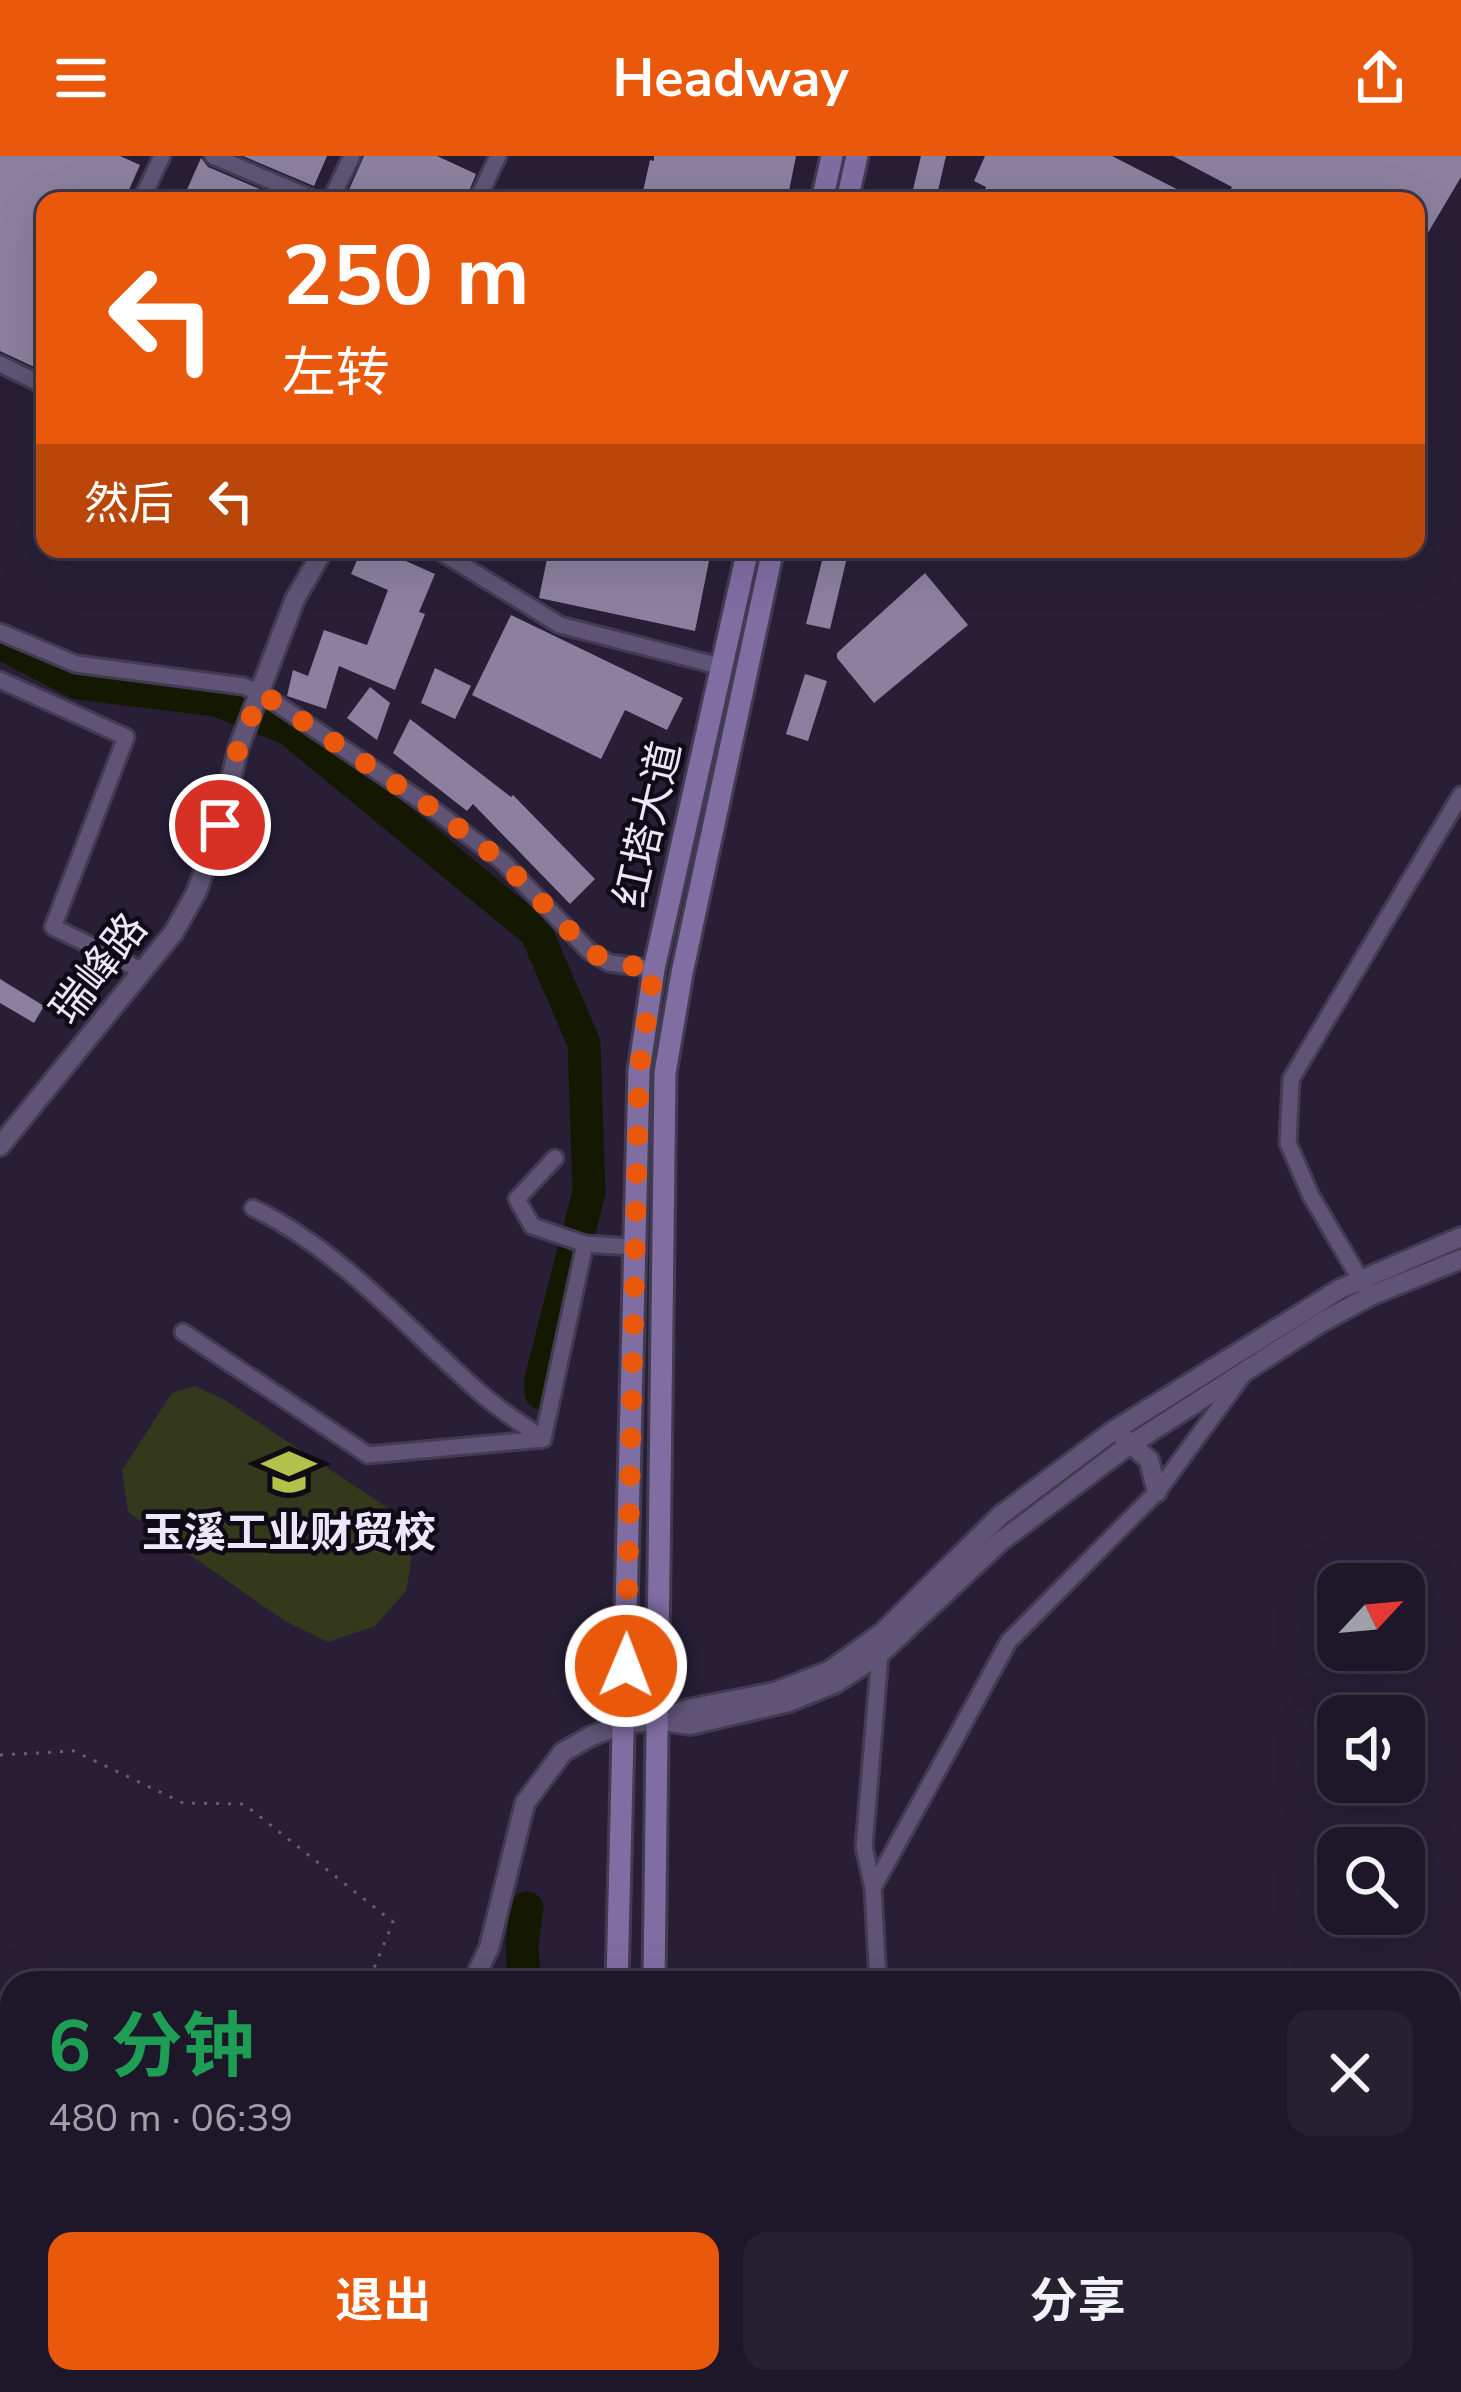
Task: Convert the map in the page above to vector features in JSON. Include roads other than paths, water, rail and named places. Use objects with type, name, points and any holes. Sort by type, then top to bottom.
[{"type":"main road","points":[[824,192],[832,156]]},
{"type":"main road","points":[[849,192],[857,156]]},
{"type":"main road","name":"红塔大道","points":[[617,1971],[639,1071],[654,969],[746,558]]},
{"type":"main road","name":"红塔大道","points":[[653,1971],[665,1073],[771,558]]},
{"type":"street","points":[[146,192],[162,156]]},
{"type":"street","points":[[213,156],[297,192]]},
{"type":"street","points":[[334,192],[352,156]]},
{"type":"street","points":[[481,192],[498,156]]},
{"type":"street","points":[[0,364],[36,382]]},
{"type":"street","name":"瑞峰路","points":[[0,1146],[174,932],[197,892],[259,696],[296,599],[319,558]]},
{"type":"street","points":[[464,558],[560,625],[723,668]]},
{"type":"street","points":[[0,632],[76,664],[243,686],[433,809],[503,862],[589,951],[609,962],[654,969]]},
{"type":"street","points":[[0,680],[126,736],[53,927],[143,970]]},
{"type":"street","points":[[1366,1288],[1312,1196],[1288,1143],[1291,1079],[1461,795]]},
{"type":"street","points":[[555,1158],[517,1198],[532,1226],[583,1244],[633,1247]]},
{"type":"street","points":[[253,1208],[285,1224],[378,1299],[481,1394],[543,1438]]},
{"type":"street","points":[[478,1971],[489,1948],[525,1803],[563,1752],[623,1724],[659,1720],[690,1725],[825,1689],[1001,1541],[1133,1443],[1322,1322],[1366,1288],[1461,1237]]},
{"type":"street","points":[[543,1438],[583,1244]]},
{"type":"street","points":[[877,1971],[873,1888],[864,1847],[877,1647],[1001,1515],[1110,1432],[1320,1300],[1461,1259]]},
{"type":"street","points":[[183,1332],[368,1455],[543,1438]]},
{"type":"street","points":[[873,1888],[1009,1641],[1157,1492],[1245,1373]]},
{"type":"street","points":[[1110,1432],[1133,1443],[1149,1460],[1157,1492]]},
{"type":"waterway","points":[[0,643],[78,683],[216,700],[289,729],[536,932],[584,1043],[589,1192],[541,1393]]},
{"type":"waterway","points":[[523,1971],[527,1908]]},
{"type":"place","name":"玉溪工业财贸校","points":[[289,1472]]}]
